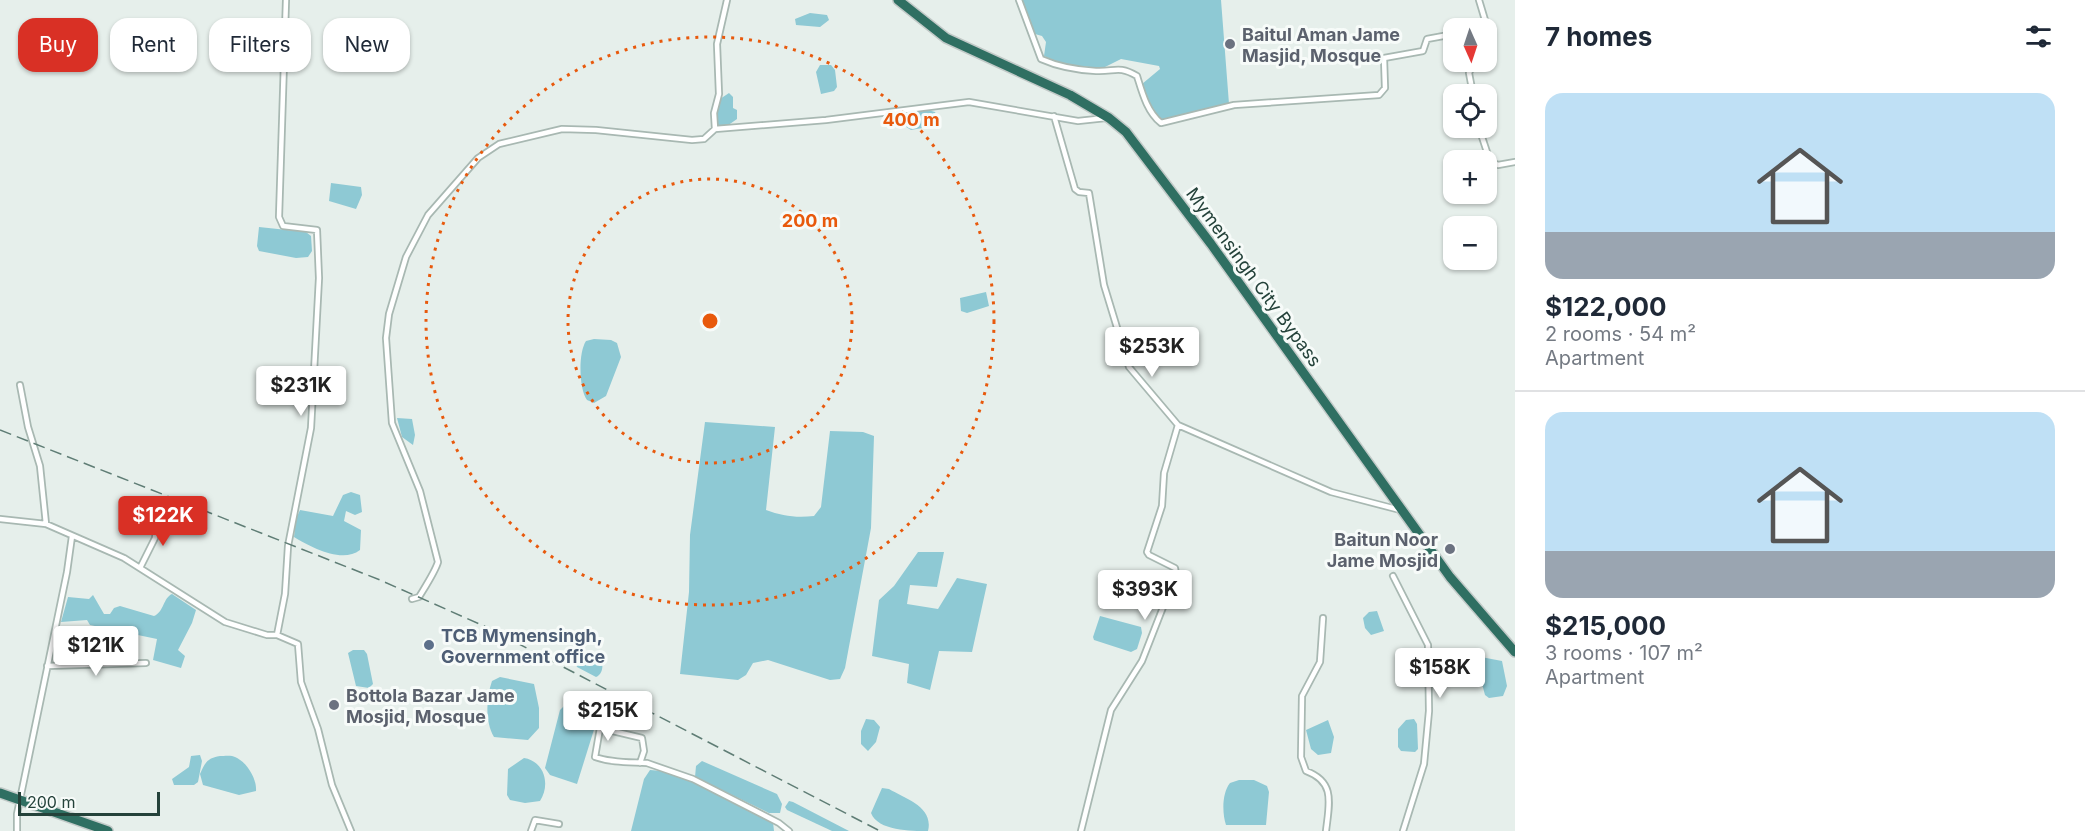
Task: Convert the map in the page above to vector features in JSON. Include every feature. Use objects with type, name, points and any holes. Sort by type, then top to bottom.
[{"type":"highway","name":"Mymensingh City Bypass","points":[[898,0],[946,38],[1070,95],[1109,118],[1126,132],[1161,176],[1450,577],[1515,652]]},
{"type":"highway","points":[[0,793],[108,831]]},
{"type":"street","points":[[277,635],[285,594],[286,554],[311,428],[319,278],[316,230],[283,225],[279,217],[286,0]]},
{"type":"street","points":[[715,129],[714,113],[719,93],[717,44],[727,0]]},
{"type":"street","points":[[1019,0],[1041,59],[1057,66],[1077,69],[1126,70],[1137,76],[1140,89],[1155,119],[1161,123],[1234,105],[1379,95],[1385,88],[1384,58],[1423,51],[1427,39],[1443,36]]},
{"type":"street","points":[[1479,0],[1484,18]]},
{"type":"street","points":[[412,599],[419,597],[423,585],[435,572],[438,562],[420,491],[392,423],[386,338],[392,303],[406,257],[428,215],[478,158],[499,144],[562,129],[596,130],[693,140],[704,139],[715,129],[826,120],[969,102],[1078,121],[1109,118]]},
{"type":"street","points":[[1054,116],[1075,189],[1089,193],[1104,285],[1129,367],[1178,424],[1330,492],[1403,511]]},
{"type":"street","points":[[1482,138],[1490,161],[1498,165],[1515,162]]},
{"type":"street","points":[[20,385],[28,428],[40,466],[46,524]]},
{"type":"street","points":[[1081,831],[1111,710],[1142,661],[1176,574],[1174,568],[1147,552],[1162,506],[1164,473],[1178,424]]},
{"type":"street","points":[[140,568],[155,538],[158,512]]},
{"type":"street","points":[[0,519],[46,524],[124,558],[225,622],[267,635],[277,635],[298,644],[301,682],[318,729],[332,785],[351,831]]},
{"type":"street","points":[[17,831],[20,800],[68,572],[72,536]]},
{"type":"street","points":[[1393,576],[1428,645],[1430,711],[1424,764],[1403,831]]},
{"type":"street","points":[[1323,618],[1323,649],[1320,662],[1302,696],[1301,758],[1306,771],[1321,778],[1328,786],[1326,831]]},
{"type":"street","points":[[47,666],[146,663]]},
{"type":"street","points":[[640,763],[644,751],[642,738],[600,728],[595,757],[640,763],[693,779],[789,831]]},
{"type":"street","points":[[531,831],[535,820],[559,824]]},
{"type":"water","points":[[1021,0],[1221,0],[1229,104],[1171,119],[1160,119],[1146,97],[1142,84],[1160,69],[1159,66],[1121,59],[1103,68],[1064,65],[1044,56],[1046,42],[1042,36],[1035,34]]},
{"type":"water","points":[[810,13],[827,15],[829,20],[820,27],[796,25],[795,19]]},
{"type":"water","points":[[820,65],[831,65],[835,70],[837,87],[834,91],[821,94],[816,72]]},
{"type":"water","points":[[729,93],[733,97],[733,108],[737,110],[737,119],[727,126],[716,125],[715,119],[720,99]]},
{"type":"water","points":[[928,110],[935,112],[937,116],[934,126],[911,130],[903,125],[903,116]]},
{"type":"water","points":[[331,183],[361,187],[362,195],[356,209],[329,201]]},
{"type":"water","points":[[259,227],[306,232],[311,236],[312,251],[308,257],[296,258],[259,251],[257,246]]},
{"type":"water","points":[[986,292],[989,306],[967,313],[961,311],[960,298]]},
{"type":"water","points":[[611,340],[617,343],[621,357],[606,396],[594,403],[587,400],[584,395],[580,371],[583,347],[586,341]]},
{"type":"water","points":[[397,418],[412,419],[415,435],[413,445],[402,437]]},
{"type":"water","points":[[705,422],[775,427],[766,510],[795,517],[814,516],[821,507],[830,431],[863,432],[874,436],[871,528],[845,668],[840,679],[830,680],[768,660],[753,663],[746,675],[738,680],[680,674],[689,592],[690,535]]},
{"type":"water","points":[[351,492],[360,495],[362,512],[355,515],[346,511],[344,521],[361,530],[360,550],[353,554],[336,555],[294,537],[296,519],[300,510],[333,516],[343,495]]},
{"type":"water","points":[[918,552],[944,552],[937,587],[910,585],[907,604],[938,609],[957,578],[987,584],[972,652],[939,651],[930,690],[907,683],[909,664],[872,656],[879,600],[894,586]]},
{"type":"water","points":[[172,594],[196,610],[178,650],[185,656],[181,668],[153,660],[157,639],[90,625],[87,620],[61,622],[68,597],[89,599],[93,595],[104,614],[110,614],[114,608],[120,606],[154,616]]},
{"type":"water","points":[[1377,611],[1384,631],[1371,635],[1365,628],[1363,618],[1369,612]]},
{"type":"water","points":[[1100,616],[1141,627],[1142,633],[1137,649],[1131,652],[1094,640]]},
{"type":"water","points":[[353,650],[364,650],[367,654],[373,684],[369,688],[356,686],[348,653]]},
{"type":"water","points":[[592,652],[601,657],[602,662],[602,671],[596,677],[577,667],[575,662],[580,654]]},
{"type":"water","points":[[1481,657],[1502,661],[1507,686],[1503,696],[1489,698],[1485,695],[1477,665]]},
{"type":"water","points":[[500,677],[534,684],[539,708],[539,728],[528,740],[494,737],[491,731],[487,710],[489,695],[492,681]]},
{"type":"water","points":[[566,704],[592,713],[597,720],[577,784],[550,775],[545,768],[560,710]]},
{"type":"water","points":[[866,719],[874,720],[880,727],[876,742],[868,751],[861,744],[861,731]]},
{"type":"water","points":[[1414,719],[1417,724],[1418,749],[1415,752],[1401,751],[1398,747],[1398,729],[1406,720]]},
{"type":"water","points":[[1328,720],[1334,737],[1331,753],[1318,755],[1311,749],[1306,730]]},
{"type":"water","points":[[200,755],[202,761],[198,782],[194,785],[174,785],[172,779],[189,767],[191,756]]},
{"type":"water","points":[[220,756],[234,756],[239,759],[253,776],[256,791],[239,795],[203,785],[200,774],[203,767],[209,760]]},
{"type":"water","points":[[524,758],[531,760],[541,768],[544,774],[545,788],[540,801],[525,803],[510,800],[507,795],[508,769]]},
{"type":"water","points":[[702,761],[777,794],[782,804],[780,813],[769,813],[695,777],[696,766]]},
{"type":"water","points":[[650,770],[679,776],[712,791],[773,822],[774,831],[631,831],[644,779]]},
{"type":"water","points":[[1239,780],[1254,780],[1267,786],[1269,792],[1266,825],[1226,825],[1223,809],[1225,792],[1230,783]]},
{"type":"water","points":[[882,788],[903,796],[923,810],[929,823],[928,831],[896,829],[875,819],[871,813]]},
{"type":"water","points":[[789,801],[849,831],[832,831],[787,810],[785,807]]},
{"type":"railway","points":[[0,430],[380,580],[484,626],[880,831]]},
{"type":"place","name":"Baitul Aman Jame Masjid, Mosque","points":[[1230,44]]},
{"type":"place","name":"Baitun Noor Jame Mosjid","points":[[1450,549]]},
{"type":"place","name":"TCB Mymensingh, Government office","points":[[429,645]]},
{"type":"place","name":"Bottola Bazar Jame Mosjid, Mosque","points":[[334,705]]}]
